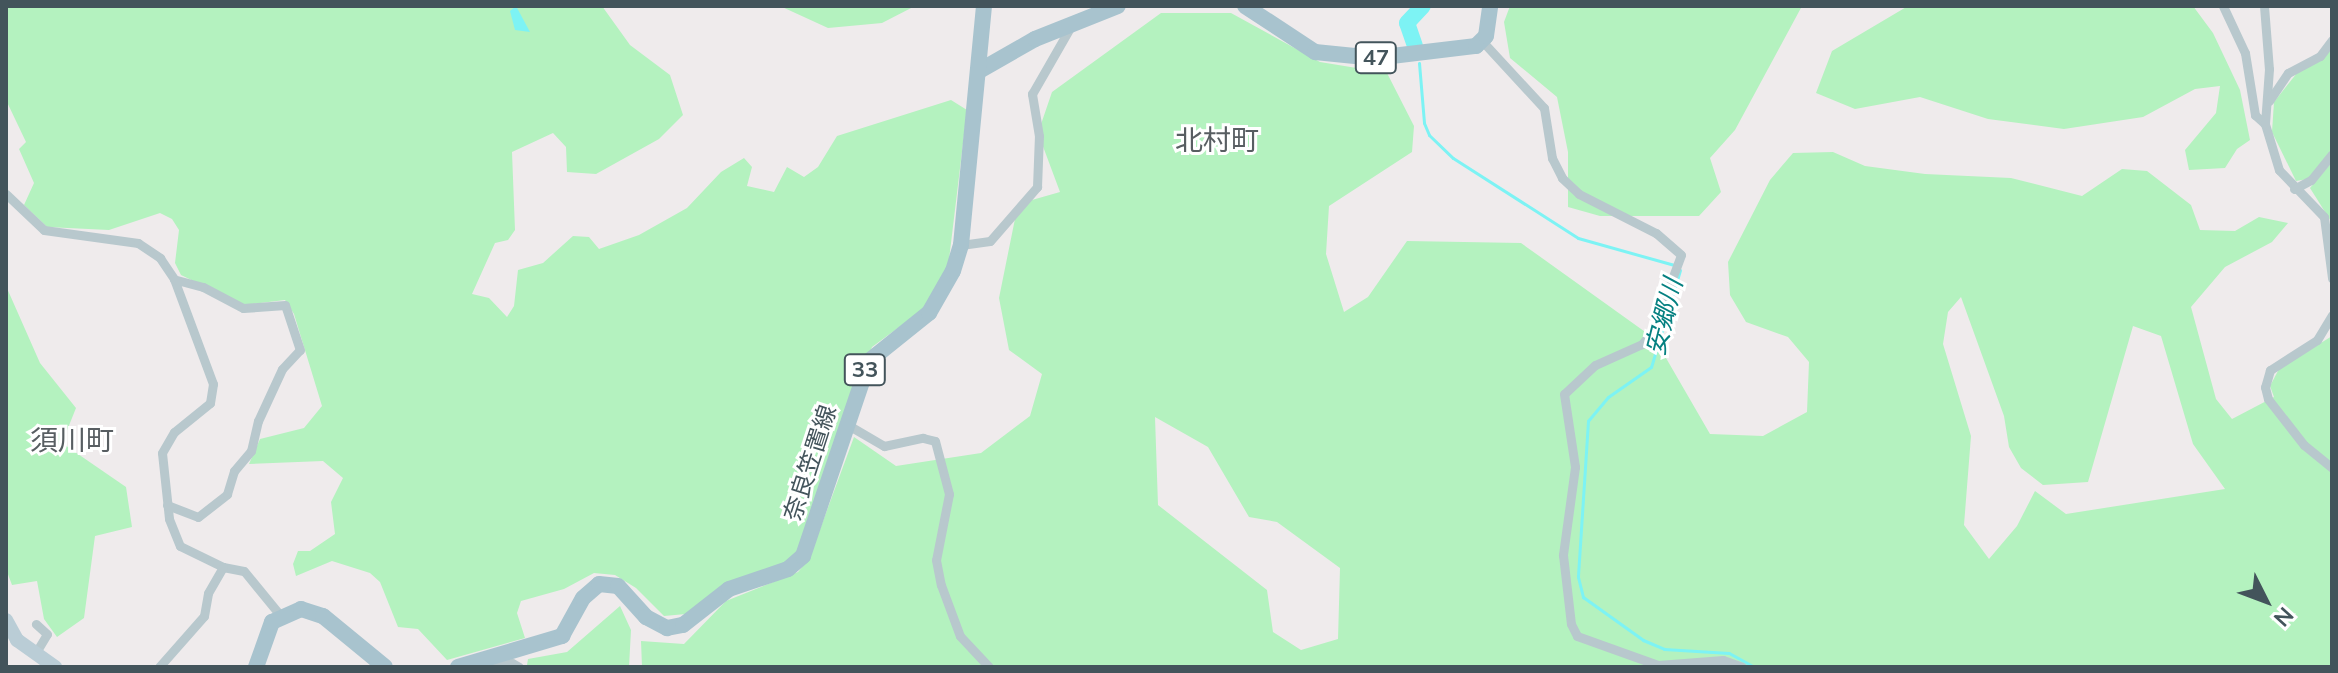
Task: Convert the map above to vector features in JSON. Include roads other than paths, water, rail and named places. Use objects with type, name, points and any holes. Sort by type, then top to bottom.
[{"type":"main road","name":"奈良笠置線","points":[[465,666],[562,636],[583,598],[599,584],[618,586],[646,617],[667,628],[700,615],[729,589],[788,569],[803,556],[869,361],[929,313],[951,277],[961,245],[984,6]]},
{"type":"main road","points":[[979,71],[1071,25],[1118,6]]},
{"type":"main road","name":"47","points":[[1245,6],[1307,48],[1345,58],[1483,42]]},
{"type":"main road","points":[[1483,42],[1490,6]]},
{"type":"main road","points":[[256,667],[263,635],[280,615],[313,610],[385,667]]},
{"type":"main road","points":[[6,620],[17,640],[55,667]]},
{"type":"street","points":[[2223,6],[2245,53],[2255,115],[2265,124]]},
{"type":"street","points":[[2264,6],[2269,101],[2265,124],[2279,170],[2324,217],[2332,278]]},
{"type":"street","points":[[961,245],[990,241],[1037,187],[1039,136],[1032,94],[1071,25]]},
{"type":"street","points":[[2269,101],[2288,73],[2320,56],[2332,40]]},
{"type":"street","points":[[1483,42],[1544,108],[1552,158],[1562,178],[1579,194],[1672,244],[1681,255],[1653,330],[1642,344],[1595,365],[1564,394],[1575,467],[1566,522],[1564,586],[1577,636],[1602,648],[1658,665],[1723,660],[1742,667]]},
{"type":"street","points":[[2294,189],[2311,180],[2332,154]]},
{"type":"street","points":[[6,194],[44,230],[138,243],[160,258],[174,279],[213,384],[210,403],[174,432],[162,453],[167,505],[180,546],[223,567],[244,571],[280,615]]},
{"type":"street","points":[[167,505],[198,517],[227,494],[234,471],[251,451],[258,421],[282,369],[300,350],[285,305],[243,308],[203,287],[174,279]]},
{"type":"street","points":[[2332,315],[2317,340],[2270,370],[2265,387],[2268,399],[2304,445],[2332,468]]},
{"type":"street","points":[[848,425],[884,446],[923,438],[935,441],[949,494],[936,560],[941,585],[960,636],[989,667]]},
{"type":"street","points":[[159,667],[204,616],[208,593],[223,567]]},
{"type":"street","points":[[35,654],[47,634],[36,624]]},
{"type":"street","points":[[489,667],[512,663],[519,667]]},
{"type":"water","points":[[516,6],[530,32],[515,30],[510,11]]},
{"type":"waterway","name":"安郷川","points":[[1415,46],[1407,23],[1423,6]]},
{"type":"waterway","name":"安郷川","points":[[1419,63],[1424,123],[1429,135],[1453,158],[1578,238],[1674,265]]},
{"type":"waterway","name":"安郷川","points":[[1680,270],[1651,367],[1608,397],[1588,421],[1578,577],[1583,597],[1643,640],[1664,649],[1729,653],[1754,667]]},
{"type":"district","name":"北村町","points":[[1217,140]]},
{"type":"district","name":"須川町","points":[[72,440]]}]
